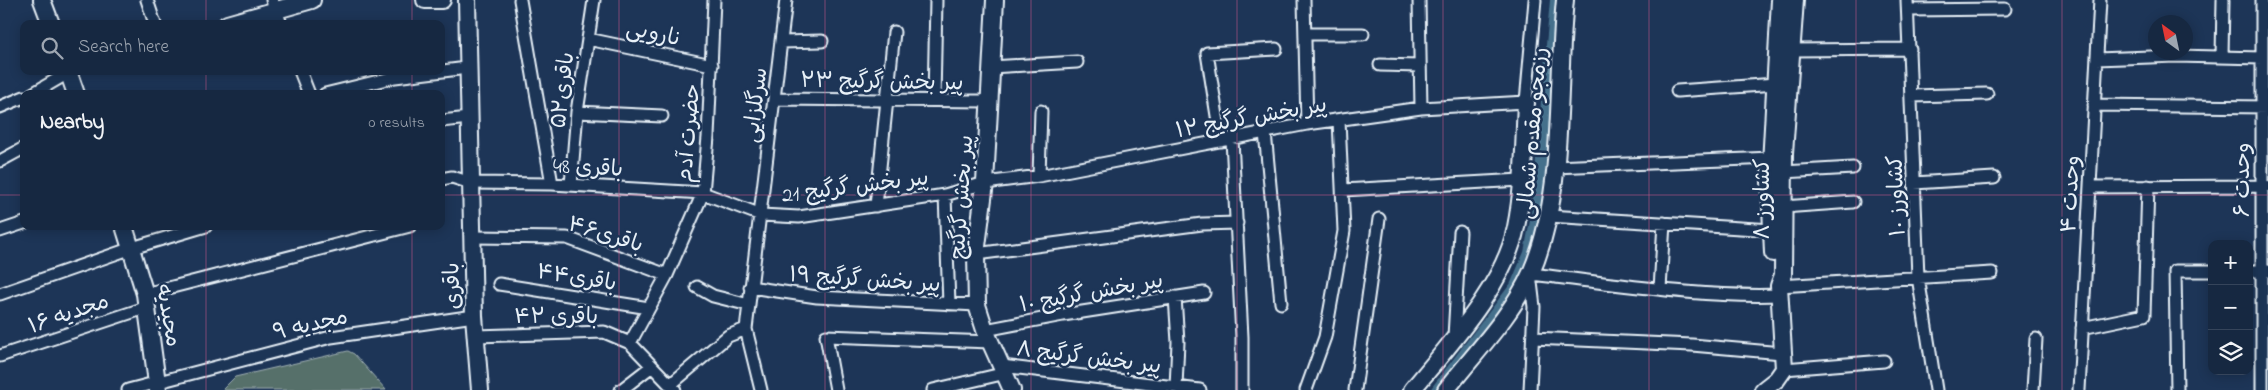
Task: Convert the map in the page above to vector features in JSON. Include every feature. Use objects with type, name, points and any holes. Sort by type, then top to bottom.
[{"type":"street","points":[[42,0],[50,20]]},
{"type":"street","points":[[146,0],[154,20]]},
{"type":"street","points":[[241,20],[312,0]]},
{"type":"street","points":[[425,0],[442,0]]},
{"type":"street","name":"باقری","points":[[467,0],[467,68],[474,316],[480,390]]},
{"type":"street","points":[[520,0],[552,184]]},
{"type":"street","name":"باقری۵۲","points":[[571,185],[577,112],[594,0]]},
{"type":"street","name":"حضرت آدم","points":[[630,344],[666,275],[703,193],[712,65],[714,0]]},
{"type":"street","name":"سرگلزایی","points":[[746,329],[750,287],[762,215],[786,0]]},
{"type":"street","points":[[934,100],[936,0]]},
{"type":"street","name":"پیر بخش گرگیج","points":[[995,0],[985,183],[976,254],[977,305],[988,336],[1012,390]]},
{"type":"street","points":[[1304,0],[1307,124]]},
{"type":"street","points":[[1419,0],[1421,108]]},
{"type":"street","points":[[1412,390],[1490,291],[1506,259],[1516,228],[1535,0]]},
{"type":"street","name":"رزمجو مقدم شمالی","points":[[1446,390],[1510,308],[1530,274],[1549,216],[1565,0]]},
{"type":"street","points":[[1549,216],[1778,231],[1772,158],[1780,0]]},
{"type":"street","name":"کشاورز ۸","points":[[1783,361],[1780,290],[1783,275],[1778,231],[1783,207],[1783,172],[1795,0]]},
{"type":"street","name":"وحدت ۴","points":[[2079,390],[2100,0]]},
{"type":"street","points":[[2222,57],[2223,0]]},
{"type":"street","name":"وحدت ۶","points":[[2262,0],[2265,25],[2262,58],[2265,107],[2266,271],[2265,355],[2262,390]]},
{"type":"street","points":[[1908,5],[2005,8]]},
{"type":"street","name":"کشاورز ۱۰","points":[[1908,5],[1918,277],[1936,390]]},
{"type":"street","points":[[876,206],[894,32]]},
{"type":"street","points":[[1305,34],[1363,34]]},
{"type":"street","name":"نارویی","points":[[588,39],[712,65]]},
{"type":"street","points":[[781,42],[822,41]]},
{"type":"street","points":[[1242,390],[1242,337],[1237,223],[1227,140],[1207,53],[1276,49]]},
{"type":"street","points":[[1792,50],[1910,49]]},
{"type":"street","points":[[2097,59],[2176,56],[2262,58]]},
{"type":"street","points":[[990,67],[1078,62]]},
{"type":"street","points":[[1380,65],[1419,66]]},
{"type":"street","points":[[445,71],[467,68]]},
{"type":"street","points":[[39,90],[65,75]]},
{"type":"street","points":[[71,75],[75,90]]},
{"type":"street","points":[[302,75],[307,90]]},
{"type":"street","points":[[341,90],[411,75]]},
{"type":"street","points":[[1677,91],[1776,84]]},
{"type":"street","points":[[1911,96],[1987,94]]},
{"type":"street","name":"پیر بخش گرگیج ۲۳","points":[[775,98],[988,101]]},
{"type":"street","points":[[0,107],[20,99]]},
{"type":"street","name":"پیر بخش گرگیج ۱۲","points":[[985,183],[1039,176],[1307,124],[1421,108],[1526,102]]},
{"type":"street","points":[[2094,105],[2265,107]]},
{"type":"street","points":[[1039,176],[1041,111]]},
{"type":"street","points":[[577,112],[662,116]]},
{"type":"street","points":[[445,121],[469,118]]},
{"type":"street","points":[[1306,390],[1324,337],[1344,231],[1339,120]]},
{"type":"street","points":[[1265,132],[1281,303]]},
{"type":"street","points":[[0,160],[20,150]]},
{"type":"street","points":[[1554,168],[1772,158]]},
{"type":"street","points":[[1783,172],[1853,168]]},
{"type":"street","name":"باقری 48","points":[[445,178],[452,177],[471,183],[552,184],[703,193]]},
{"type":"street","points":[[1914,183],[1994,178]]},
{"type":"street","points":[[1343,190],[1520,180]]},
{"type":"street","name":"پیر بخش گرگیج 21","points":[[703,193],[762,215],[800,217],[945,195],[985,183]]},
{"type":"street","points":[[2082,328],[2144,315],[2148,186]]},
{"type":"street","points":[[2090,187],[2264,186]]},
{"type":"street","points":[[945,195],[949,304]]},
{"type":"street","points":[[1783,207],[1853,202]]},
{"type":"street","points":[[1355,390],[1379,219]]},
{"type":"street","points":[[976,254],[1202,224],[1237,223]]},
{"type":"street","points":[[1660,289],[1664,223]]},
{"type":"street","points":[[0,231],[20,224]]},
{"type":"street","name":"مجیدیه","points":[[125,230],[147,300],[158,386]]},
{"type":"street","points":[[0,294],[132,248],[193,230]]},
{"type":"street","name":"مجدیه ۱۶","points":[[0,356],[147,300],[396,230]]},
{"type":"street","points":[[1454,337],[1460,232]]},
{"type":"street","name":"باقری۴۶","points":[[472,237],[567,238],[666,275]]},
{"type":"street","points":[[2177,390],[2175,271],[2208,271]]},
{"type":"street","points":[[2253,271],[2266,271]]},
{"type":"street","points":[[1530,390],[1534,307],[1530,274],[1736,297],[1780,290],[1918,277],[1992,273]]},
{"type":"street","name":"باقری۴۴","points":[[499,284],[649,308]]},
{"type":"street","points":[[697,287],[713,296],[749,305]]},
{"type":"street","name":"پیر بخش گرگیج ۱۹","points":[[750,287],[817,298],[977,305]]},
{"type":"street","name":"پیر بخش گرگیج ۱۰","points":[[836,390],[826,336],[988,336],[1063,315],[1204,293]]},
{"type":"street","points":[[1175,297],[1178,342],[1176,387]]},
{"type":"street","name":"مجدیه ۹","points":[[128,390],[158,386],[331,336],[474,316]]},
{"type":"street","points":[[672,388],[728,336],[746,329],[761,390]]},
{"type":"street","name":"باقری ۴۲","points":[[476,336],[604,332],[630,344],[672,388]]},
{"type":"street","points":[[1533,338],[1692,345],[1783,361],[1884,361]]},
{"type":"street","points":[[2033,390],[2036,339]]},
{"type":"street","points":[[1763,390],[1777,379],[1783,361]]},
{"type":"street","points":[[621,390],[652,366]]},
{"type":"street","points":[[933,390],[1004,369]]},
{"type":"street","name":"پیر بخش گرگیج ۸","points":[[1004,369],[1122,385],[1200,390]]},
{"type":"green space","points":[[348,351],[354,354],[386,390],[222,390],[235,377]]},
{"type":"waterway","points":[[1436,390],[1515,286],[1529,253],[1536,216],[1555,0]]}]
